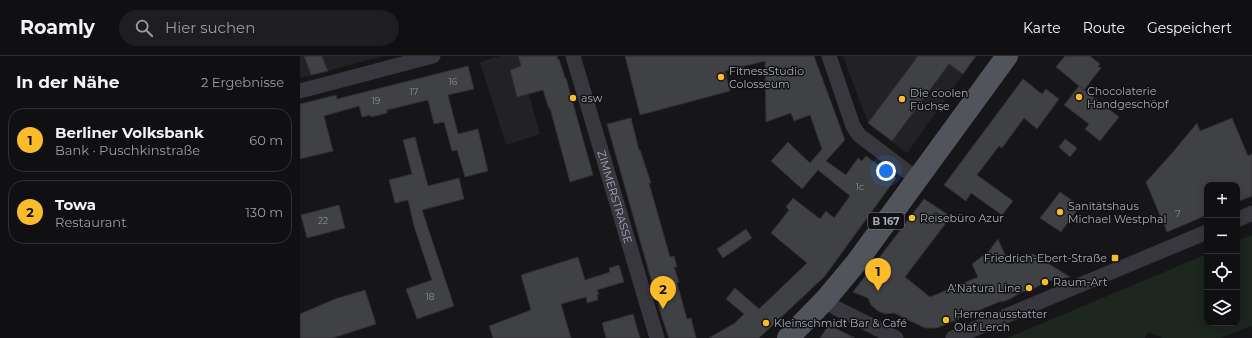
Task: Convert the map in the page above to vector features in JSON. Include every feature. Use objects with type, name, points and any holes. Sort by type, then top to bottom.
[{"type":"main road","name":"B 167","points":[[788,338],[825,300],[856,263],[1008,56]]},
{"type":"street","points":[[300,91],[433,56]]},
{"type":"street","name":"ZIMMERSTRASSE","points":[[573,56],[657,338]]},
{"type":"street","points":[[829,56],[853,126],[859,135],[917,179]]},
{"type":"street","points":[[1240,219],[1252,213]]},
{"type":"street","points":[[953,338],[1204,233]]},
{"type":"street","points":[[825,300],[836,308],[896,338]]},
{"type":"shaded area","points":[[300,56],[383,56],[300,78]]},
{"type":"shaded area","points":[[500,56],[518,56],[540,134],[506,145],[480,62]]},
{"type":"shaded area","name":"Die coolen Füchse","points":[[843,56],[938,56],[963,74],[907,153],[868,123]]},
{"type":"shaded area","points":[[1252,235],[1252,326],[1220,338],[1162,338],[1148,332],[1145,338],[1007,338],[1204,255],[1204,326],[1240,326],[1240,240]]},
{"type":"building","points":[[304,56],[322,56],[328,71],[311,75]]},
{"type":"building","points":[[518,56],[557,56],[558,60],[559,59],[566,78],[593,175],[570,182],[550,108],[549,109],[543,90],[517,97],[510,70],[521,66]]},
{"type":"building","points":[[625,56],[814,56],[845,140],[826,161],[846,175],[858,158],[862,161],[866,156],[896,178],[825,276],[759,338],[709,338],[735,323],[744,314],[726,299],[735,288],[759,309],[807,263],[771,233],[789,210],[786,207],[793,198],[820,219],[826,211],[834,218],[850,196],[818,170],[802,189],[771,161],[788,142],[810,163],[822,149],[810,115],[794,121],[791,113],[766,122],[765,61],[725,71],[730,91],[640,115]]},
{"type":"building","points":[[918,56],[976,56],[963,74],[949,64],[892,141],[868,123]]},
{"type":"building","points":[[1065,56],[1090,56],[1100,64],[1098,66],[1101,68],[1084,90],[1056,67]]},
{"type":"building","points":[[468,66],[474,89],[448,95],[458,134],[478,129],[488,171],[465,177],[457,150],[452,151],[444,122],[434,124],[428,100],[387,110],[387,113],[371,117],[370,115],[362,117],[359,106],[324,116],[333,151],[300,159],[300,104],[336,95],[337,99]]},
{"type":"building","points":[[1023,79],[1042,94],[1046,89],[1059,99],[1037,129],[1024,118],[1002,148],[999,146],[977,175],[1013,201],[1002,215],[971,193],[966,201],[944,185]]},
{"type":"building","points":[[1079,86],[1119,117],[1100,141],[1085,129],[1089,124],[1064,105]]},
{"type":"building","points":[[631,118],[639,150],[651,183],[649,183],[670,257],[674,256],[677,267],[674,267],[679,282],[677,283],[687,319],[691,318],[696,338],[669,338],[662,318],[607,124]]},
{"type":"building","points":[[1232,118],[1248,156],[1252,154],[1252,196],[1240,201],[1240,182],[1204,182],[1204,216],[1167,232],[1146,182],[1197,123],[1200,131]]},
{"type":"building","points":[[415,137],[428,186],[459,178],[464,199],[422,210],[454,306],[417,319],[406,289],[432,280],[414,226],[408,200],[395,203],[389,180],[412,174],[403,140]]},
{"type":"building","points":[[1065,139],[1077,148],[1070,157],[1059,147]]},
{"type":"building","name":"Sanitätshaus Michael Westphal","points":[[1060,192],[1080,206],[1061,232],[1040,218]]},
{"type":"building","points":[[924,199],[947,214],[946,216],[949,219],[905,277],[930,297],[978,277],[972,264],[989,251],[998,239],[1009,264],[1033,254],[1070,277],[1048,281],[1010,299],[1001,301],[937,328],[925,328],[894,313],[885,314],[878,311],[871,305],[868,298],[853,292]]},
{"type":"building","points":[[339,205],[345,228],[307,238],[301,215]]},
{"type":"building","points":[[746,229],[752,238],[723,258],[717,249]]},
{"type":"building","points":[[578,257],[585,280],[610,272],[609,268],[619,265],[624,282],[597,290],[599,294],[597,295],[598,300],[587,303],[586,297],[561,304],[571,338],[493,338],[489,326],[531,310],[521,275]]},
{"type":"building","points":[[365,290],[376,324],[333,338],[300,338],[300,314],[335,299]]},
{"type":"building","points":[[633,314],[640,338],[606,338],[602,323]]},
{"type":"building","points":[[829,325],[855,338],[820,338]]},
{"type":"place","name":"FitnessStudio Colosseum","points":[[721,77]]},
{"type":"place","name":"Chocolaterie Handgeschöpf","points":[[1079,97]]},
{"type":"place","name":"asw","points":[[573,98]]},
{"type":"place","name":"Die coolen Füchse","points":[[902,99]]},
{"type":"place","name":"Sanitätshaus Michael Westphal","points":[[1060,212]]},
{"type":"place","name":"Reisebüro Azur","points":[[912,218]]},
{"type":"place","name":"Friedrich-Ebert-Straße","points":[[1115,258]]},
{"type":"place","name":"Raum-Art","points":[[1045,282]]},
{"type":"place","name":"A'Natura Line","points":[[1029,288]]},
{"type":"place","name":"Berliner Volksbank","points":[[878,291]]},
{"type":"place","name":"Towa","points":[[663,309]]},
{"type":"place","name":"Herrenausstatter Olaf Lerch","points":[[946,320]]},
{"type":"place","name":"Kleinschmidt Bar & Café","points":[[766,323]]}]
